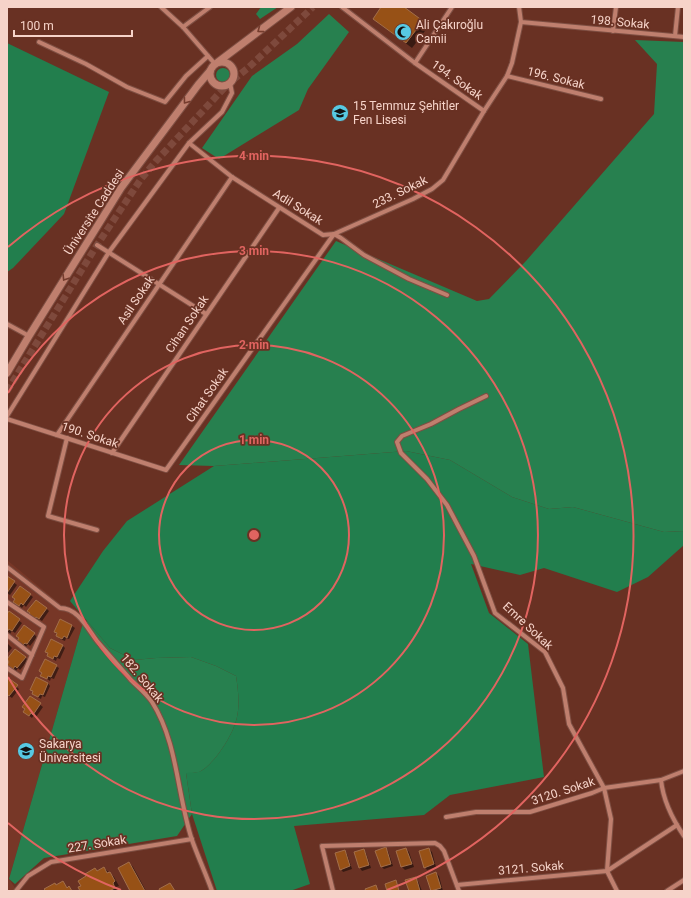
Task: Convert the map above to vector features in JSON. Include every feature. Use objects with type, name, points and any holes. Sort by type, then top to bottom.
[{"type":"street","points":[[161,7],[183,27],[208,56],[217,63],[227,63],[233,68],[234,76],[230,83],[223,86],[215,84],[210,78],[210,71],[217,63],[291,7]]},
{"type":"street","points":[[183,27],[210,7]]},
{"type":"street","name":"194. Sokak","points":[[342,7],[415,63],[484,110]]},
{"type":"street","points":[[415,63],[452,7]]},
{"type":"street","points":[[519,7],[521,22]]},
{"type":"street","points":[[613,31],[616,7]]},
{"type":"street","points":[[675,36],[678,7]]},
{"type":"street","name":"198. Sokak","points":[[521,22],[684,37]]},
{"type":"street","name":"233. Sokak","points":[[334,234],[432,189],[443,180],[484,110],[507,76],[512,63],[521,22]]},
{"type":"street","points":[[39,42],[86,64],[127,87],[165,102],[186,76],[208,56]]},
{"type":"street","name":"Üniversite Caddesi","points":[[7,373],[121,188],[210,71]]},
{"type":"street","name":"196. Sokak","points":[[507,76],[601,99]]},
{"type":"street","points":[[7,417],[108,252],[189,143],[222,112],[232,93],[230,83]]},
{"type":"street","name":"Adil Sokak","points":[[189,143],[232,176],[279,208],[323,235],[334,234],[371,259],[409,279],[447,295]]},
{"type":"street","name":"Asil Sokak","points":[[57,435],[232,176]]},
{"type":"street","name":"Cihan Sokak","points":[[112,453],[279,208]]},
{"type":"street","name":"Cihat Sokak","points":[[166,470],[334,234]]},
{"type":"street","points":[[97,245],[206,314]]},
{"type":"street","points":[[7,324],[29,336]]},
{"type":"street","name":"Emre Sokak","points":[[486,396],[459,408],[431,424],[402,436],[399,438],[398,445],[401,453],[427,479],[447,504],[474,556],[495,613],[545,652],[563,688],[569,724],[604,788],[611,819],[607,871]]},
{"type":"street","name":"190. Sokak","points":[[7,417],[57,435],[166,470]]},
{"type":"street","points":[[68,438],[48,516],[97,530]]},
{"type":"street","name":"182. Sokak","points":[[7,567],[60,608],[72,610],[151,701],[160,717],[171,748],[192,839],[212,891]]},
{"type":"street","points":[[7,602],[44,627],[22,678],[7,668]]},
{"type":"street","points":[[7,635],[32,655]]},
{"type":"street","name":"3120. Sokak","points":[[446,817],[476,812],[530,812],[604,788],[661,780],[684,771]]},
{"type":"street","points":[[661,780],[662,789],[677,825],[684,836]]},
{"type":"street","points":[[617,891],[607,871],[677,825]]},
{"type":"street","name":"227. Sokak","points":[[16,891],[28,876],[51,862],[192,839]]},
{"type":"street","points":[[333,891],[322,846],[435,843],[444,851],[459,891]]},
{"type":"street","name":"3121. Sokak","points":[[456,885],[607,871]]},
{"type":"street","points":[[667,891],[684,880]]},
{"type":"shaded area","name":"Sakarya Üniversitesi","points":[[7,560],[83,623],[9,879],[17,891],[7,891]]},
{"type":"green space","points":[[261,7],[278,7],[260,19],[256,14]]},
{"type":"green space","points":[[329,14],[349,32],[308,89],[299,110],[219,159],[202,148],[252,76],[297,44]]},
{"type":"green space","points":[[635,40],[684,42],[684,531],[664,532],[573,507],[549,509],[512,497],[450,460],[406,451],[214,466],[179,465],[336,241],[477,301],[489,299],[526,261],[654,114],[657,64]]},
{"type":"green space","points":[[7,43],[109,92],[64,214],[13,268],[7,272]]},
{"type":"green space","points":[[223,68],[228,70],[230,75],[228,80],[223,82],[218,80],[216,75],[218,70]]},
{"type":"green space","points":[[406,451],[450,460],[512,497],[549,509],[573,507],[664,532],[684,531],[684,545],[648,577],[617,592],[544,568],[520,575],[471,564],[489,613],[528,644],[544,777],[450,795],[424,815],[294,826],[310,884],[290,891],[217,891],[192,814],[186,773],[200,772],[213,761],[224,747],[235,724],[238,712],[236,676],[216,666],[191,657],[134,660],[110,648],[70,601],[103,551],[127,521],[214,466]]},
{"type":"green space","points":[[87,621],[110,648],[134,660],[191,657],[216,666],[236,676],[239,702],[237,717],[224,747],[213,761],[200,772],[186,773],[192,814],[177,836],[44,858],[15,884],[9,879],[83,623]]},
{"type":"building","name":"Ali Çakıroğlu Camii","points":[[381,7],[404,7],[423,21],[406,43],[373,19]]},
{"type":"building","points":[[7,576],[15,581],[7,593]]},
{"type":"building","points":[[20,586],[31,594],[23,605],[21,603],[19,606],[13,602],[15,599],[12,597]]},
{"type":"building","points":[[36,600],[47,608],[39,619],[36,617],[34,620],[28,616],[30,613],[27,611]]},
{"type":"building","points":[[9,611],[20,619],[12,631],[9,629],[7,632],[7,614]]},
{"type":"building","points":[[60,619],[72,625],[67,638],[64,636],[62,639],[56,636],[57,633],[54,632]]},
{"type":"building","points":[[24,625],[35,633],[27,644],[25,643],[23,645],[17,641],[19,638],[16,636]]},
{"type":"building","points":[[51,639],[63,645],[57,657],[54,656],[53,659],[47,656],[48,653],[45,652]]},
{"type":"building","points":[[15,649],[26,657],[17,668],[15,666],[13,669],[7,665],[9,662],[7,659]]},
{"type":"building","points":[[45,659],[57,665],[51,677],[48,676],[47,679],[40,676],[42,673],[39,671]]},
{"type":"building","points":[[7,677],[18,685],[9,696],[7,695]]},
{"type":"building","points":[[36,677],[48,683],[43,695],[40,694],[38,697],[32,694],[33,691],[30,690]]},
{"type":"building","points":[[30,696],[41,703],[33,715],[31,713],[29,716],[23,712],[25,709],[22,707]]},
{"type":"building","points":[[386,847],[391,864],[381,867],[375,851]]},
{"type":"building","points":[[406,848],[412,864],[401,867],[396,851]]},
{"type":"building","points":[[429,848],[434,864],[424,868],[419,851]]},
{"type":"building","points":[[364,849],[369,865],[359,868],[354,852]]},
{"type":"building","points":[[345,850],[350,866],[340,870],[335,853]]},
{"type":"building","points":[[129,862],[145,891],[130,891],[118,868]]},
{"type":"building","points":[[104,867],[107,873],[110,872],[115,881],[113,883],[115,888],[109,891],[80,891],[78,887],[81,886],[78,881],[86,876],[85,874],[95,868],[97,871]]},
{"type":"building","points":[[436,872],[441,888],[431,891],[426,876]]},
{"type":"building","points":[[416,877],[420,891],[409,891],[405,880]]},
{"type":"building","points":[[396,880],[399,891],[387,891],[385,884]]},
{"type":"building","points":[[63,881],[67,888],[69,886],[72,891],[46,891],[44,889],[55,883],[56,885]]},
{"type":"building","points":[[170,883],[175,891],[160,891],[159,889]]},
{"type":"building","points":[[376,885],[378,891],[366,891],[365,889]]},
{"type":"tunnel","points":[[233,80],[248,68],[313,7]]},
{"type":"tunnel","points":[[7,391],[97,245],[141,179],[227,85]]},
{"type":"place","name":"Ali Çakıroğlu Camii","points":[[403,32]]},
{"type":"place","name":"15 Temmuz Şehitler Fen Lisesi","points":[[340,113]]},
{"type":"place","name":"Sakarya Üniversitesi","points":[[26,751]]}]
